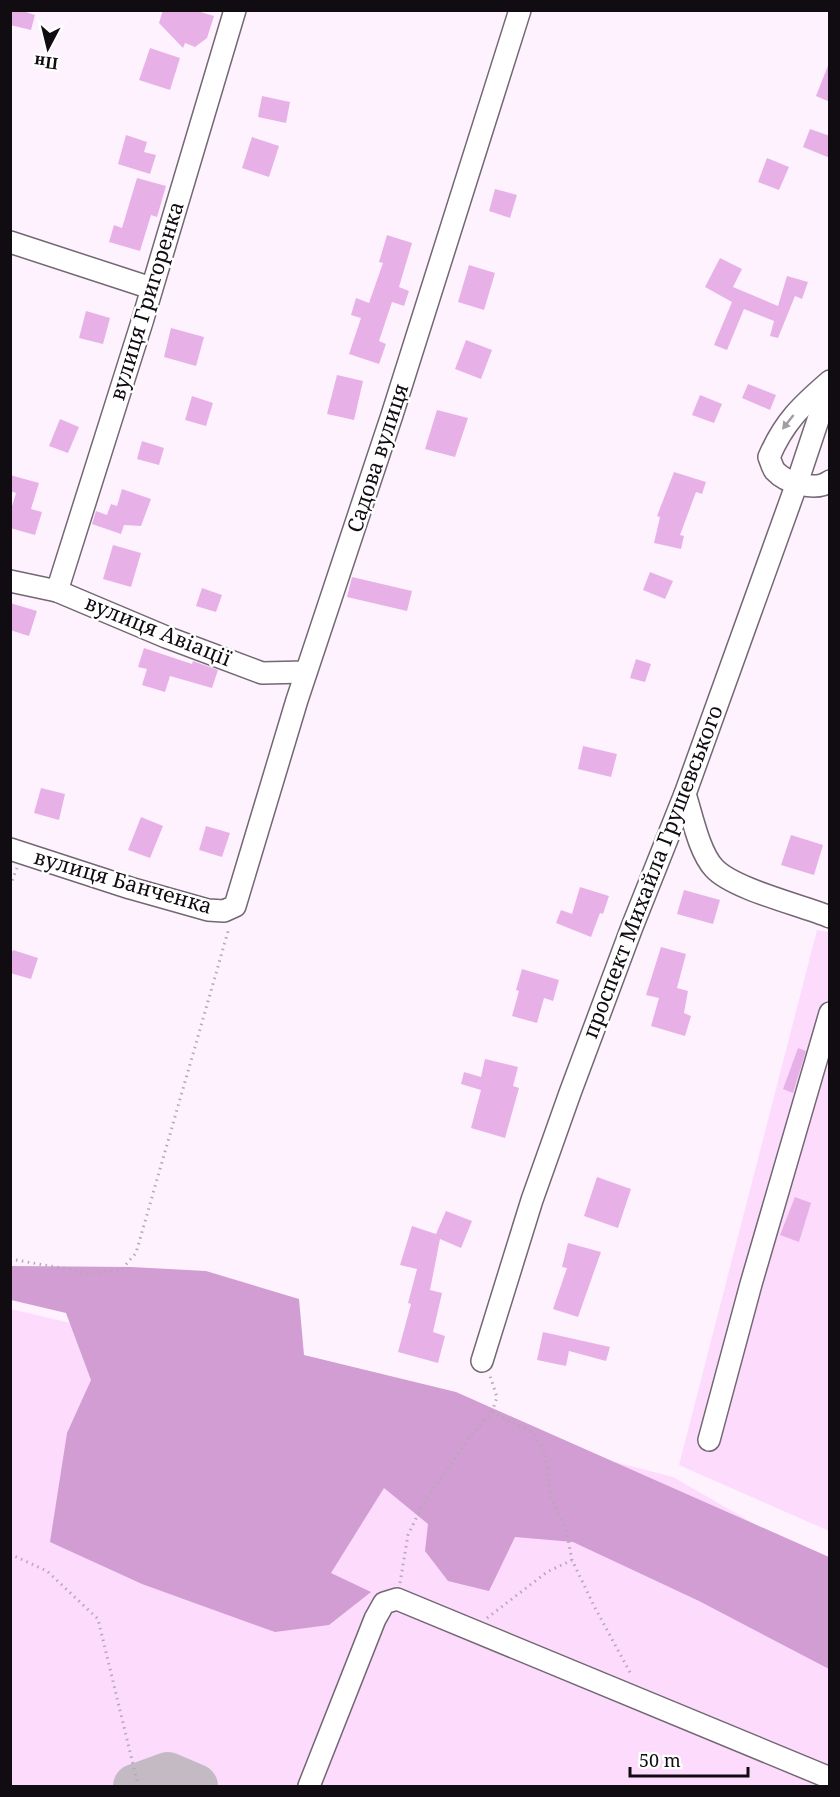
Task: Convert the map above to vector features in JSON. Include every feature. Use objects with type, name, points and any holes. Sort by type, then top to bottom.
[{"type":"street","name":"вулиця Григоренка","points":[[57,591],[139,333],[235,10]]},
{"type":"street","name":"Садова вулиця","points":[[235,906],[306,672],[393,415],[520,10]]},
{"type":"street","points":[[10,242],[151,288]]},
{"type":"street","points":[[830,383],[802,405],[780,433],[769,457],[777,473],[796,483],[812,487],[830,482]]},
{"type":"street","name":"проспект Михайла Грушевського","points":[[482,1362],[532,1200],[566,1104],[632,927],[685,794],[830,383]]},
{"type":"street","name":"вулиця Авіації","points":[[10,581],[57,591],[166,637],[262,673],[306,672]]},
{"type":"street","points":[[685,794],[705,855],[713,868],[724,877],[754,890],[830,917]]},
{"type":"street","name":"вулиця Банченка","points":[[10,849],[130,888],[208,910],[224,911],[235,906]]},
{"type":"street","points":[[709,1440],[751,1284],[830,1013]]},
{"type":"street","points":[[309,1786],[375,1619],[384,1603],[397,1599],[830,1778]]},
{"type":"path","points":[[10,1259],[90,1273],[121,1270],[136,1253],[235,906]]},
{"type":"path","points":[[397,1599],[408,1535],[422,1506],[469,1438],[492,1412],[497,1397],[490,1374],[482,1362]]},
{"type":"path","points":[[492,1412],[532,1432],[543,1448],[549,1476],[550,1496],[566,1529],[572,1560],[646,1702]]},
{"type":"path","points":[[10,1554],[47,1570],[98,1619],[138,1785]]},
{"type":"path","points":[[473,1630],[547,1572],[572,1560]]},
{"type":"shaded area","points":[[817,930],[829,932],[829,1531],[679,1465]]},
{"type":"shaded area","points":[[11,1266],[131,1267],[206,1271],[299,1299],[304,1355],[456,1392],[829,1557],[829,1669],[699,1601],[573,1542],[515,1537],[489,1591],[448,1581],[425,1551],[428,1524],[384,1488],[331,1573],[371,1592],[329,1625],[275,1632],[142,1584],[50,1542],[67,1433],[91,1380],[66,1313],[11,1300]]},
{"type":"shaded area","points":[[11,1309],[117,1334],[673,1477],[829,1567],[829,1786],[11,1786]]},
{"type":"building","points":[[10,10],[20,10],[35,15],[31,30],[10,25]]},
{"type":"building","points":[[163,10],[194,10],[214,16],[207,38],[195,47],[185,43],[183,48],[159,23]]},
{"type":"building","points":[[150,48],[180,58],[170,90],[139,80]]},
{"type":"building","points":[[830,64],[830,102],[816,96]]},
{"type":"building","points":[[262,96],[290,102],[286,123],[258,117]]},
{"type":"building","points":[[810,129],[830,136],[830,158],[803,147]]},
{"type":"building","points":[[126,135],[147,142],[144,152],[156,155],[150,174],[118,164]]},
{"type":"building","points":[[252,137],[279,146],[269,177],[242,168]]},
{"type":"building","points":[[767,158],[789,167],[779,190],[758,182]]},
{"type":"building","points":[[137,178],[166,186],[157,217],[151,215],[140,251],[109,242],[114,225],[122,228]]},
{"type":"building","points":[[495,189],[517,195],[510,218],[489,211]]},
{"type":"building","points":[[387,235],[412,243],[399,287],[409,291],[404,306],[392,302],[379,341],[386,344],[379,364],[349,354],[361,318],[351,315],[356,298],[369,303],[383,263],[379,262]]},
{"type":"building","points":[[720,258],[742,269],[733,287],[778,306],[787,276],[808,282],[802,299],[795,296],[778,338],[770,336],[774,321],[744,309],[727,350],[714,345],[732,302],[705,287]]},
{"type":"building","points":[[469,265],[495,273],[484,310],[458,302]]},
{"type":"building","points":[[86,311],[110,318],[103,344],[79,338]]},
{"type":"building","points":[[171,328],[204,337],[196,366],[164,357]]},
{"type":"building","points":[[466,340],[492,350],[481,379],[455,369]]},
{"type":"building","points":[[337,375],[363,381],[354,420],[327,414]]},
{"type":"building","points":[[748,384],[776,395],[770,410],[742,398]]},
{"type":"building","points":[[700,395],[722,404],[714,423],[692,415]]},
{"type":"building","points":[[192,396],[213,403],[206,426],[185,420]]},
{"type":"building","points":[[437,410],[468,418],[455,457],[425,449]]},
{"type":"building","points":[[60,419],[79,427],[68,453],[49,446]]},
{"type":"building","points":[[142,441],[164,448],[159,465],[137,459]]},
{"type":"building","points":[[674,472],[706,482],[702,494],[696,492],[680,535],[684,536],[681,549],[654,543],[660,517],[657,516]]},
{"type":"building","points":[[10,475],[39,483],[31,509],[42,512],[35,535],[10,528],[10,513],[16,493],[10,491]]},
{"type":"building","points":[[122,489],[151,499],[141,526],[124,525],[121,534],[92,524],[96,511],[107,515],[111,504],[117,506]]},
{"type":"building","points":[[113,545],[141,553],[131,587],[103,579]]},
{"type":"building","points":[[650,572],[673,581],[665,599],[643,590]]},
{"type":"building","points":[[352,577],[412,591],[407,611],[347,597]]},
{"type":"building","points":[[202,588],[222,595],[216,612],[196,606]]},
{"type":"building","points":[[10,603],[37,611],[29,636],[10,630]]},
{"type":"building","points":[[144,648],[218,670],[212,688],[170,676],[165,692],[142,685],[147,669],[138,667]]},
{"type":"building","points":[[636,659],[651,664],[645,682],[630,678]]},
{"type":"building","points":[[583,746],[617,754],[611,777],[578,769]]},
{"type":"building","points":[[41,788],[65,794],[59,820],[34,813]]},
{"type":"building","points":[[141,817],[163,826],[150,858],[128,850]]},
{"type":"building","points":[[206,826],[230,833],[222,857],[199,850]]},
{"type":"building","points":[[791,835],[823,845],[814,875],[781,865]]},
{"type":"building","points":[[580,887],[609,896],[591,937],[556,923],[561,910],[572,914]]},
{"type":"building","points":[[684,890],[720,900],[713,924],[677,914]]},
{"type":"building","points":[[661,947],[686,954],[677,988],[688,991],[684,1013],[691,1016],[685,1036],[651,1026],[659,998],[646,995]]},
{"type":"building","points":[[13,950],[38,958],[31,979],[10,973],[10,957]]},
{"type":"building","points":[[522,969],[559,980],[553,1001],[544,998],[537,1023],[512,1016]]},
{"type":"building","points":[[798,1048],[806,1051],[793,1093],[783,1089]]},
{"type":"building","points":[[485,1059],[518,1067],[513,1086],[519,1088],[505,1138],[471,1128],[481,1090],[461,1084],[464,1072],[481,1077]]},
{"type":"building","points":[[597,1177],[631,1189],[618,1228],[584,1216]]},
{"type":"building","points":[[795,1197],[811,1203],[799,1242],[780,1235]]},
{"type":"building","points":[[446,1211],[472,1221],[461,1248],[440,1239],[430,1290],[442,1293],[433,1332],[445,1336],[438,1363],[398,1352],[411,1304],[408,1303],[417,1269],[400,1265],[412,1226],[436,1234]]},
{"type":"building","points":[[568,1243],[601,1252],[578,1317],[553,1309],[567,1268],[562,1267]]},
{"type":"building","points":[[543,1332],[610,1347],[606,1361],[569,1351],[566,1366],[537,1360]]},
{"type":"taxiway","points":[[135,1786],[168,1774],[196,1786]]}]
